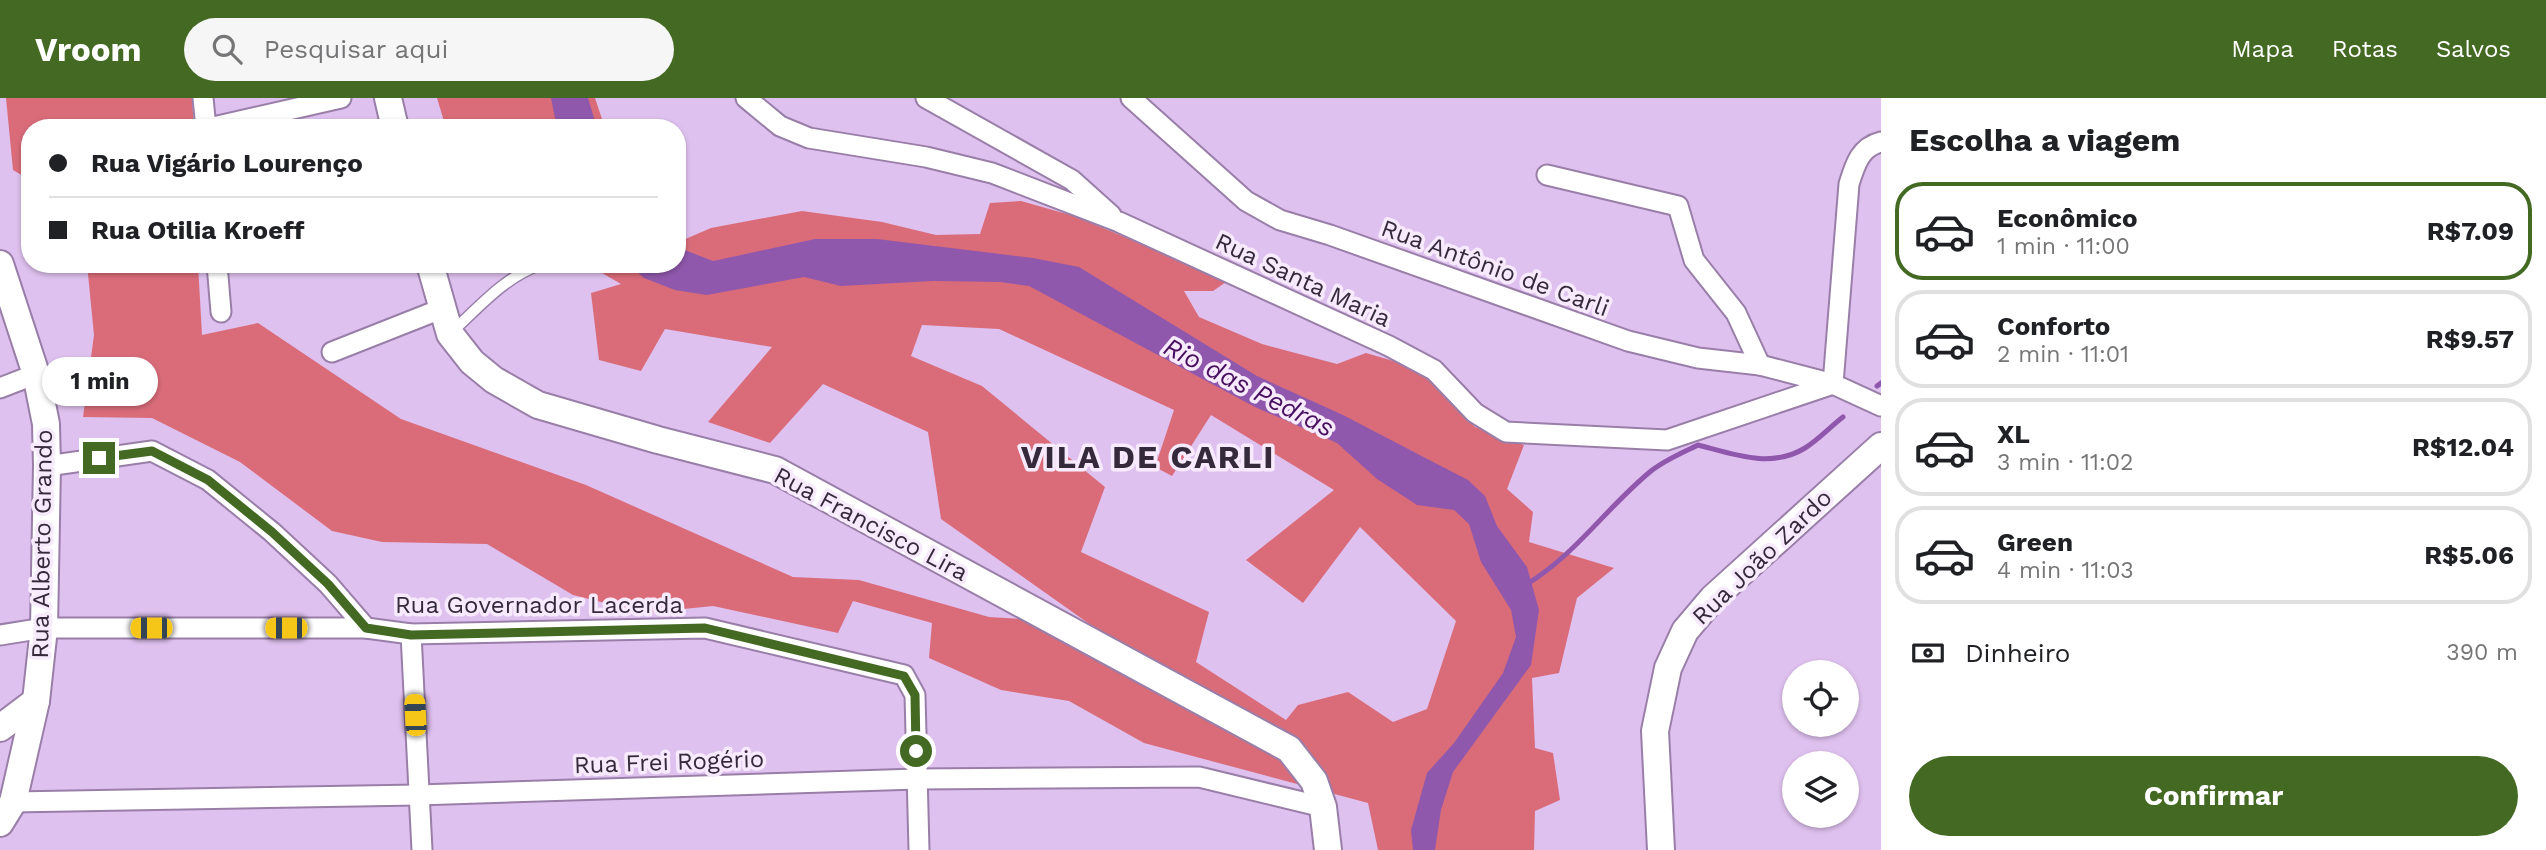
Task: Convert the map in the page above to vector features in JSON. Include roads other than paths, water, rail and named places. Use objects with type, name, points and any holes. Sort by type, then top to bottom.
[{"type":"street","points":[[203,98],[206,119]]},
{"type":"street","points":[[247,119],[341,98]]},
{"type":"street","points":[[388,98],[394,119]]},
{"type":"street","name":"Rua Santa Maria","points":[[746,98],[780,126],[809,138],[926,157],[992,173],[1119,222],[1389,346],[1434,370],[1475,413],[1506,432],[1667,440],[1833,384]]},
{"type":"street","points":[[926,98],[1072,180],[1119,222]]},
{"type":"street","name":"Rua Antônio de Carli","points":[[1131,98],[1246,201],[1280,220],[1330,235],[1628,341],[1698,358],[1760,365],[1833,384],[1881,406]]},
{"type":"street","points":[[1833,384],[1849,184],[1856,161],[1871,145],[1881,142]]},
{"type":"street","points":[[1547,175],[1678,206],[1694,260],[1736,313],[1760,365]]},
{"type":"street","name":"Rua Alberto Grando","points":[[0,264],[36,374],[46,425],[47,466],[44,628],[36,701],[7,812]]},
{"type":"street","points":[[218,273],[221,312]]},
{"type":"street","name":"Rua Francisco Lira","points":[[432,273],[450,334],[472,362],[494,380],[538,405],[775,470],[1289,749],[1314,781],[1323,807],[1328,850]]},
{"type":"street","points":[[332,352],[441,309]]},
{"type":"street","points":[[0,388],[36,374]]},
{"type":"street","name":"Rua João Zardo","points":[[1661,850],[1655,731],[1668,668],[1685,631],[1713,598],[1881,446]]},
{"type":"street","points":[[47,466],[152,451],[208,480],[272,532],[328,584],[366,628]]},
{"type":"street","name":"Rua Governador Lacerda","points":[[0,635],[44,628],[366,628],[411,635],[705,628],[904,676],[915,695],[917,779]]},
{"type":"street","points":[[411,635],[422,850]]},
{"type":"street","points":[[0,728],[36,701]]},
{"type":"street","name":"Rua Frei Rogério","points":[[7,812],[917,779],[1199,776],[1323,807]]},
{"type":"street","points":[[917,779],[919,850]]},
{"type":"lane","points":[[450,334],[502,284],[518,273]]},
{"type":"water","points":[[551,98],[588,98],[594,119],[555,119]]},
{"type":"water","name":"Rio das Pedras","points":[[815,239],[877,239],[1033,258],[1079,267],[1257,376],[1343,415],[1468,480],[1485,496],[1497,526],[1527,567],[1539,610],[1531,665],[1453,772],[1441,810],[1435,850],[1413,850],[1411,830],[1427,773],[1454,743],[1503,673],[1516,637],[1511,610],[1481,562],[1469,524],[1454,510],[1417,505],[1377,479],[1337,443],[1255,407],[1029,286],[1000,282],[933,281],[841,286],[804,277],[707,295],[675,290],[644,278],[638,273],[686,273],[686,250],[713,261]]},
{"type":"waterway","points":[[1877,386],[1881,383]]},
{"type":"waterway","points":[[1527,584],[1576,545],[1635,485],[1662,463],[1698,445],[1752,458],[1779,458],[1805,448],[1843,417]]},
{"type":"district","name":"VILA DE CARLI","points":[[1148,457]]}]
